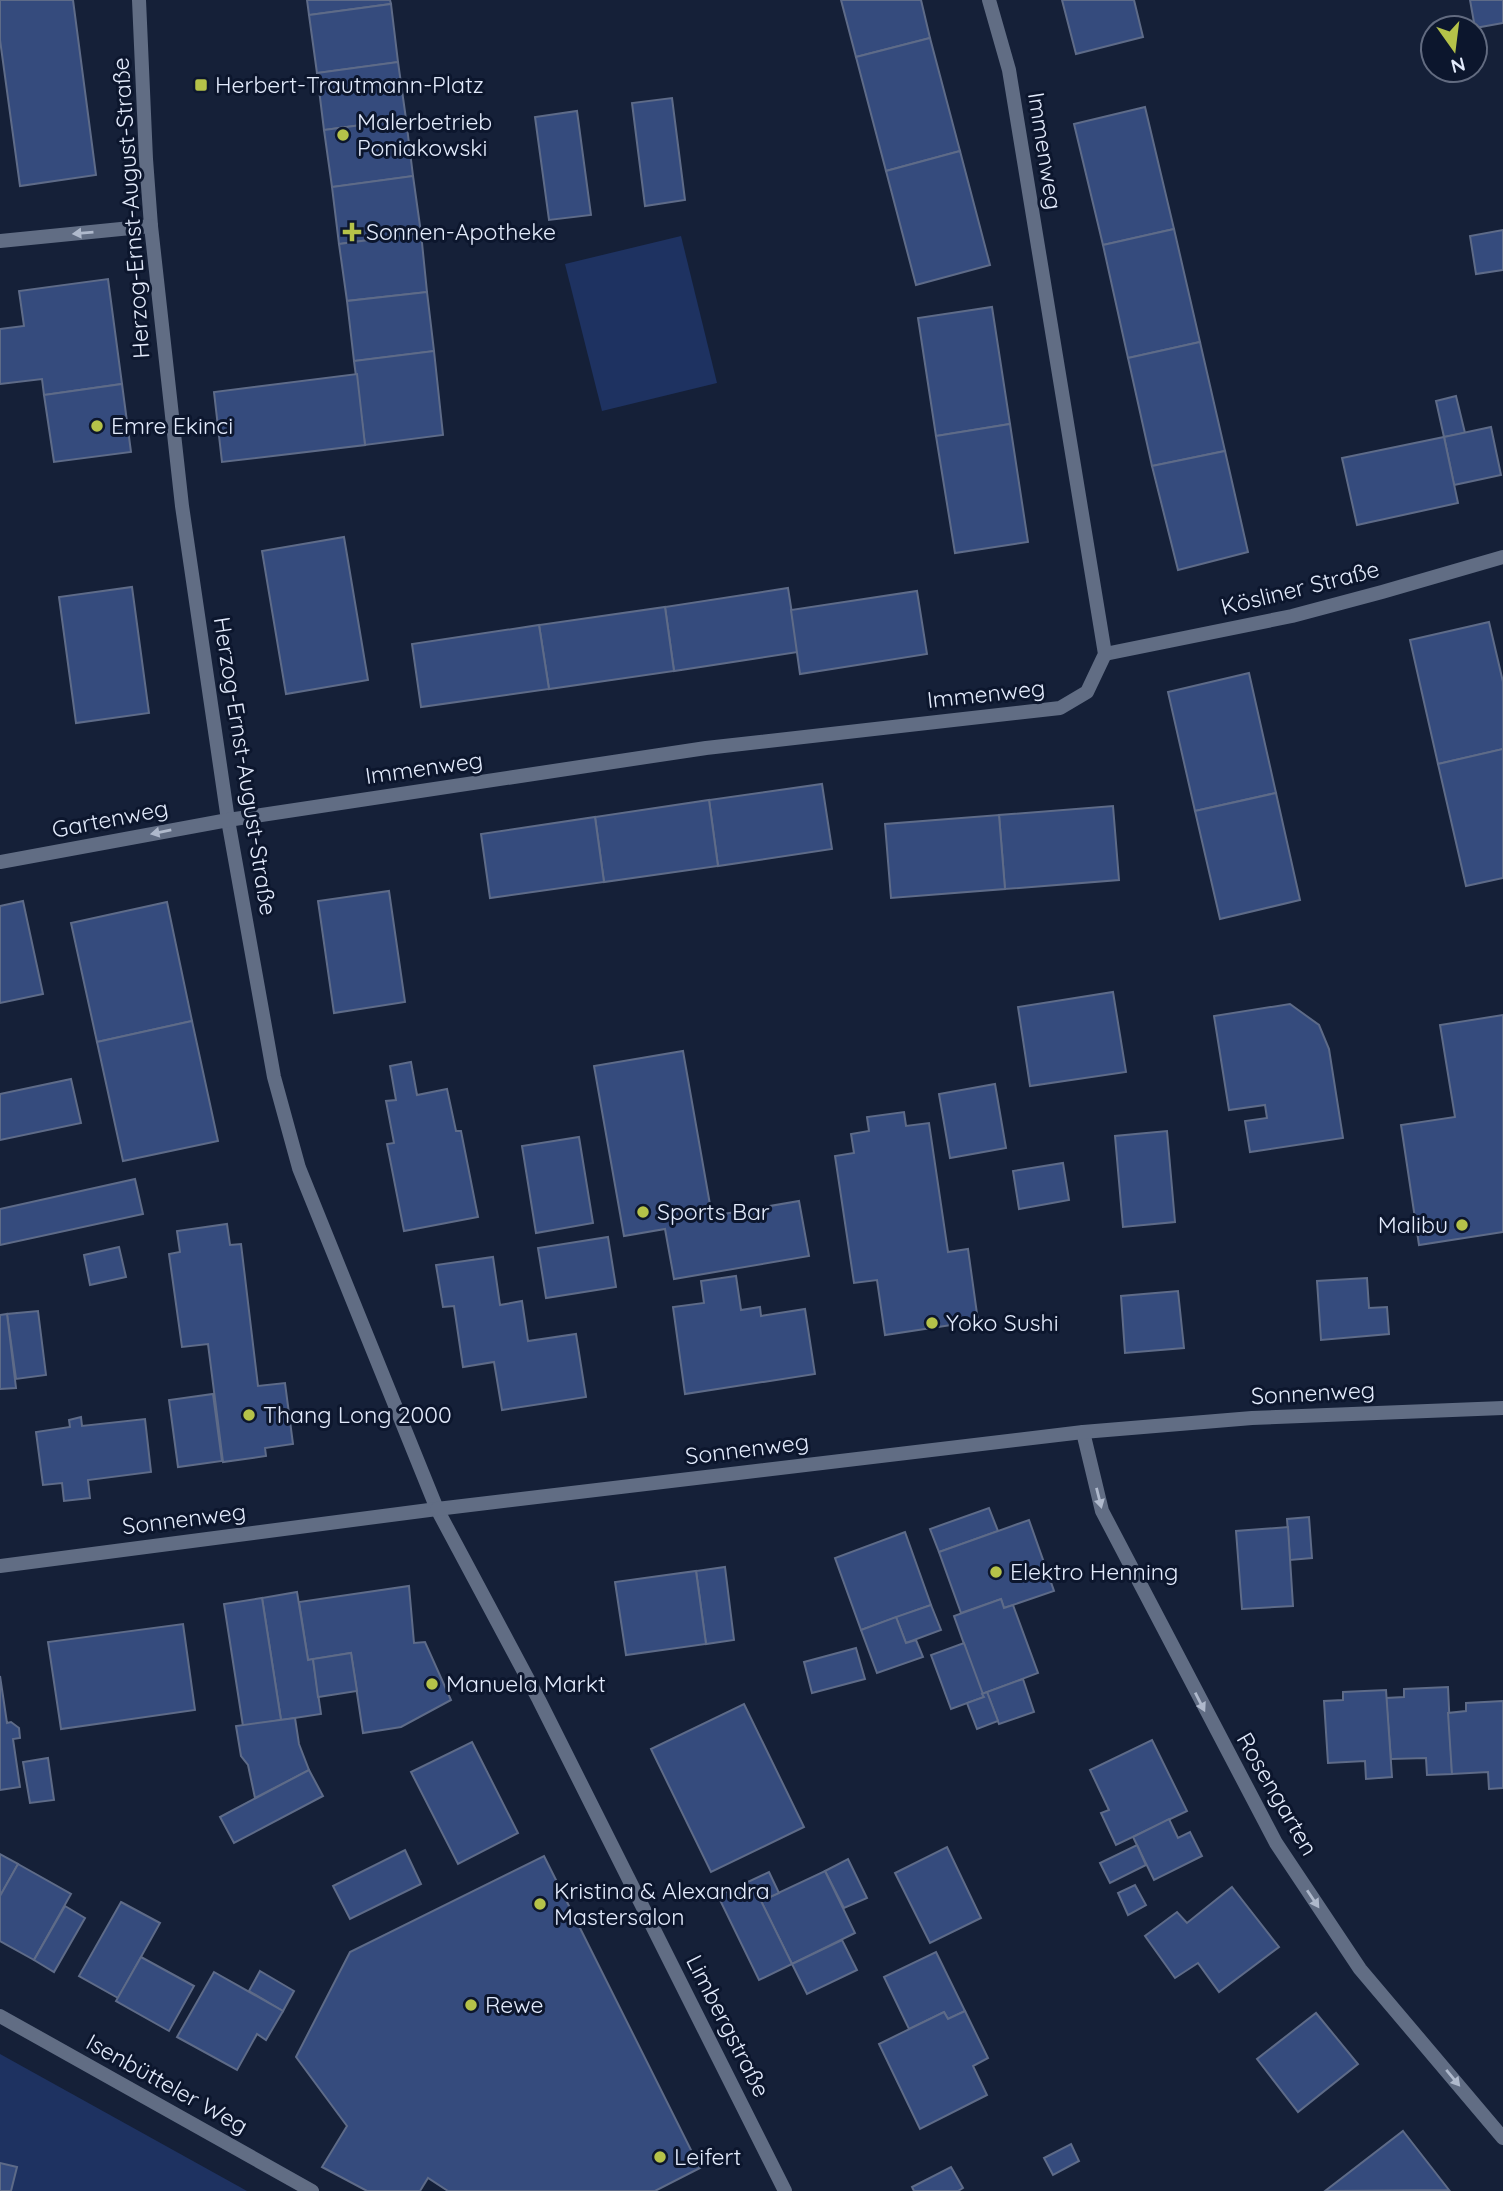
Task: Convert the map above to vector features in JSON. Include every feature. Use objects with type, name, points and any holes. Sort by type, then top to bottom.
[{"type":"street","name":"Herzog-Ernst-August-Straße","points":[[139,0],[151,226],[182,506],[228,820],[274,1077],[299,1168],[438,1508]]},
{"type":"street","name":"Immenweg","points":[[228,820],[706,748],[1060,708],[1087,692],[1105,654],[1009,70],[989,0]]},
{"type":"street","points":[[0,242],[151,226]]},
{"type":"street","name":"Kösliner Straße","points":[[1105,654],[1303,613],[1382,593],[1503,556]]},
{"type":"street","name":"Gartenweg","points":[[0,862],[228,820]]},
{"type":"street","name":"Sonnenweg","points":[[0,1566],[438,1508],[1083,1432],[1252,1418],[1503,1408]]},
{"type":"street","name":"Rosengarten","points":[[1083,1432],[1102,1511],[1276,1843],[1360,1969],[1503,2138]]},
{"type":"street","name":"Limbergstraße","points":[[438,1508],[539,1700],[785,2191]]},
{"type":"street","name":"Isenbütteler Weg","points":[[0,2016],[313,2191]]},
{"type":"shaded area","points":[[681,236],[717,383],[602,411],[565,264]]},
{"type":"shaded area","points":[[0,2054],[247,2191],[0,2191]]},
{"type":"building","points":[[0,0],[73,0],[96,175],[20,186],[0,40]]},
{"type":"building","points":[[307,0],[390,0],[391,4],[309,15]]},
{"type":"building","points":[[841,0],[921,0],[930,38],[856,57]]},
{"type":"building","points":[[1062,0],[1134,0],[1143,37],[1076,54]]},
{"type":"building","points":[[1470,0],[1503,0],[1503,23],[1489,26],[1489,14],[1472,14]]},
{"type":"building","points":[[391,4],[398,62],[317,73],[309,15]]},
{"type":"building","points":[[930,38],[960,151],[886,171],[856,57]]},
{"type":"building","points":[[398,62],[406,119],[324,130],[317,73]]},
{"type":"building","points":[[672,98],[685,200],[645,206],[632,103]]},
{"type":"building","points":[[1145,107],[1174,229],[1103,245],[1074,124]]},
{"type":"building","points":[[577,111],[591,215],[549,220],[535,117]]},
{"type":"building","points":[[406,119],[413,176],[332,187],[324,130]]},
{"type":"building","points":[[960,151],[990,265],[916,285],[886,171]]},
{"type":"building","points":[[413,176],[421,233],[339,244],[332,187]]},
{"type":"building","points":[[1174,229],[1200,342],[1128,358],[1103,245]]},
{"type":"building","points":[[1503,230],[1503,270],[1476,274],[1470,236]]},
{"type":"building","points":[[421,233],[427,292],[347,301],[339,244]]},
{"type":"building","points":[[108,279],[122,384],[44,395],[42,379],[0,384],[0,329],[24,326],[19,291]]},
{"type":"building","points":[[427,292],[434,351],[354,361],[347,301]]},
{"type":"building","points":[[992,307],[1010,424],[936,436],[918,318]]},
{"type":"building","points":[[1200,342],[1225,451],[1152,466],[1128,358]]},
{"type":"building","points":[[434,351],[443,435],[365,445],[354,361]]},
{"type":"building","points":[[357,374],[365,445],[222,462],[214,392]]},
{"type":"building","points":[[122,384],[131,452],[54,462],[44,395]]},
{"type":"building","points":[[1456,396],[1465,433],[1444,437],[1436,401]]},
{"type":"building","points":[[1010,424],[1028,542],[955,553],[936,436]]},
{"type":"building","points":[[1491,427],[1501,475],[1454,485],[1444,437]]},
{"type":"building","points":[[1444,437],[1458,503],[1357,525],[1342,458]]},
{"type":"building","points":[[1225,451],[1248,552],[1178,570],[1152,466]]},
{"type":"building","points":[[344,537],[368,680],[286,694],[262,551]]},
{"type":"building","points":[[132,587],[149,713],[76,723],[59,597]]},
{"type":"building","points":[[788,588],[798,652],[674,671],[665,607]]},
{"type":"building","points":[[917,591],[927,654],[800,674],[791,610]]},
{"type":"building","points":[[665,607],[674,671],[549,689],[539,625]]},
{"type":"building","points":[[1489,622],[1503,682],[1503,749],[1438,764],[1410,640]]},
{"type":"building","points":[[539,625],[549,689],[421,707],[412,644]]},
{"type":"building","points":[[1249,673],[1276,793],[1195,811],[1168,692]]},
{"type":"building","points":[[1503,749],[1503,878],[1466,886],[1438,764]]},
{"type":"building","points":[[822,784],[832,849],[718,866],[709,800]]},
{"type":"building","points":[[1276,793],[1300,900],[1220,919],[1195,811]]},
{"type":"building","points":[[709,800],[718,866],[604,882],[595,817]]},
{"type":"building","points":[[1113,806],[1119,880],[1005,889],[999,815]]},
{"type":"building","points":[[999,815],[1005,889],[891,898],[885,824]]},
{"type":"building","points":[[595,817],[604,882],[490,898],[481,834]]},
{"type":"building","points":[[389,891],[405,1002],[334,1013],[318,901]]},
{"type":"building","points":[[23,901],[43,994],[0,1003],[0,906]]},
{"type":"building","points":[[167,902],[192,1021],[97,1042],[71,923]]},
{"type":"building","points":[[1113,992],[1126,1072],[1030,1086],[1018,1007]]},
{"type":"building","points":[[1290,1004],[1319,1025],[1329,1049],[1343,1138],[1250,1152],[1245,1121],[1267,1118],[1265,1105],[1229,1110],[1214,1016]]},
{"type":"building","points":[[1503,1015],[1503,1232],[1419,1245],[1401,1125],[1455,1117],[1440,1025]]},
{"type":"building","points":[[192,1021],[218,1141],[123,1161],[97,1042]]},
{"type":"building","points":[[683,1051],[712,1216],[799,1201],[809,1256],[674,1279],[665,1229],[624,1236],[594,1066]]},
{"type":"building","points":[[411,1062],[417,1095],[447,1089],[456,1131],[461,1131],[478,1217],[404,1231],[387,1144],[394,1143],[386,1101],[396,1100],[390,1066]]},
{"type":"building","points":[[71,1079],[81,1123],[0,1140],[0,1094]]},
{"type":"building","points":[[995,1084],[1006,1148],[950,1158],[939,1094]]},
{"type":"building","points":[[904,1112],[906,1126],[929,1123],[948,1252],[968,1249],[978,1321],[885,1335],[877,1280],[854,1283],[835,1156],[854,1153],[851,1134],[869,1131],[867,1117]]},
{"type":"building","points":[[1167,1131],[1175,1222],[1123,1227],[1115,1136]]},
{"type":"building","points":[[579,1137],[593,1223],[536,1233],[522,1146]]},
{"type":"building","points":[[1063,1163],[1069,1200],[1019,1209],[1013,1171]]},
{"type":"building","points":[[135,1179],[143,1214],[0,1245],[0,1209]]},
{"type":"building","points":[[227,1224],[230,1245],[241,1244],[258,1386],[285,1383],[293,1444],[265,1448],[266,1456],[223,1462],[208,1344],[182,1347],[169,1254],[180,1252],[177,1231]]},
{"type":"building","points":[[608,1237],[616,1287],[546,1298],[538,1248]]},
{"type":"building","points":[[119,1247],[126,1277],[90,1285],[84,1255]]},
{"type":"building","points":[[493,1257],[500,1305],[522,1301],[528,1341],[576,1334],[586,1397],[502,1410],[494,1362],[463,1367],[454,1306],[443,1307],[436,1265]]},
{"type":"building","points":[[736,1276],[741,1310],[760,1307],[761,1316],[805,1309],[815,1374],[685,1394],[673,1307],[704,1303],[701,1281]]},
{"type":"building","points":[[1367,1278],[1369,1308],[1387,1307],[1389,1334],[1321,1340],[1317,1281]]},
{"type":"building","points":[[1178,1291],[1184,1348],[1125,1353],[1121,1296]]},
{"type":"building","points":[[38,1311],[46,1375],[16,1379],[7,1314]]},
{"type":"building","points":[[7,1314],[16,1388],[0,1389],[0,1315]]},
{"type":"building","points":[[213,1394],[222,1461],[178,1467],[169,1400]]},
{"type":"building","points":[[81,1417],[82,1426],[145,1419],[151,1472],[88,1480],[90,1498],[64,1501],[62,1483],[43,1485],[36,1432],[70,1427],[69,1420]]},
{"type":"building","points":[[989,1508],[998,1531],[939,1552],[930,1529]]},
{"type":"building","points":[[1309,1517],[1312,1558],[1290,1560],[1287,1519]]},
{"type":"building","name":"Elektro Henning","points":[[1029,1520],[1054,1591],[1004,1608],[1001,1599],[961,1613],[939,1552]]},
{"type":"building","points":[[1288,1527],[1293,1606],[1242,1609],[1236,1531]]},
{"type":"building","points":[[905,1532],[931,1605],[861,1630],[835,1558]]},
{"type":"building","points":[[725,1567],[734,1640],[706,1644],[696,1571]]},
{"type":"building","points":[[696,1571],[706,1644],[626,1655],[615,1582]]},
{"type":"building","points":[[409,1586],[414,1643],[425,1642],[451,1700],[401,1727],[363,1733],[351,1653],[308,1660],[299,1602]]},
{"type":"building","points":[[297,1592],[308,1660],[313,1659],[321,1714],[281,1720],[262,1598]]},
{"type":"building","points":[[262,1598],[281,1720],[243,1726],[224,1604]]},
{"type":"building","points":[[1001,1599],[1004,1608],[1013,1605],[1038,1673],[982,1694],[954,1616]]},
{"type":"building","points":[[931,1605],[941,1630],[906,1643],[896,1617]]},
{"type":"building","points":[[896,1617],[906,1643],[916,1640],[923,1657],[877,1673],[861,1630]]},
{"type":"building","points":[[183,1624],[195,1710],[61,1729],[48,1642]]},
{"type":"building","points":[[964,1643],[984,1697],[951,1709],[931,1655]]},
{"type":"building","points":[[856,1648],[865,1679],[812,1693],[804,1662]]},
{"type":"building","points":[[351,1653],[357,1691],[318,1697],[313,1659]]},
{"type":"building","points":[[0,1676],[7,1723],[11,1722],[19,1728],[20,1738],[13,1739],[20,1787],[0,1790]]},
{"type":"building","points":[[1023,1679],[1034,1712],[999,1724],[987,1692]]},
{"type":"building","points":[[1448,1687],[1452,1774],[1427,1775],[1426,1758],[1391,1759],[1386,1698],[1404,1697],[1404,1689]]},
{"type":"building","points":[[1386,1690],[1392,1777],[1366,1779],[1365,1761],[1328,1763],[1324,1701],[1343,1700],[1343,1692]]},
{"type":"building","points":[[987,1692],[998,1721],[977,1729],[967,1703],[984,1697],[982,1694]]},
{"type":"building","points":[[1503,1701],[1503,1788],[1489,1789],[1488,1772],[1452,1774],[1448,1713],[1466,1711],[1466,1703]]},
{"type":"building","points":[[744,1704],[804,1827],[711,1872],[651,1749]]},
{"type":"building","points":[[295,1718],[299,1744],[309,1770],[255,1798],[248,1765],[241,1756],[236,1726]]},
{"type":"building","points":[[1152,1740],[1187,1811],[1116,1845],[1101,1813],[1109,1810],[1090,1770]]},
{"type":"building","points":[[472,1742],[518,1833],[458,1864],[411,1772]]},
{"type":"building","points":[[48,1758],[54,1800],[30,1803],[23,1762]]},
{"type":"building","points":[[309,1770],[323,1796],[234,1843],[220,1817]]},
{"type":"building","points":[[1169,1819],[1178,1838],[1190,1832],[1202,1856],[1154,1880],[1133,1837]]},
{"type":"building","points":[[1137,1845],[1146,1865],[1110,1883],[1100,1863]]},
{"type":"building","points":[[947,1847],[981,1918],[930,1943],[895,1873]]},
{"type":"building","points":[[405,1850],[421,1884],[350,1919],[333,1886]]},
{"type":"building","points":[[0,1854],[18,1864],[0,1896]]},
{"type":"building","name":"Rewe","points":[[544,1856],[700,2168],[655,2191],[448,2191],[428,2178],[420,2191],[367,2191],[322,2167],[347,2126],[296,2057],[350,1952]]},
{"type":"building","points":[[848,1859],[867,1898],[844,1908],[825,1871]]},
{"type":"building","points":[[18,1864],[71,1894],[34,1960],[0,1941],[0,1896]]},
{"type":"building","points":[[825,1871],[855,1933],[792,1964],[761,1901]]},
{"type":"building","points":[[769,1872],[779,1893],[761,1901],[792,1964],[759,1980],[718,1896]]},
{"type":"building","points":[[1135,1885],[1146,1905],[1128,1915],[1118,1893]]},
{"type":"building","points":[[1232,1887],[1279,1947],[1219,1992],[1198,1963],[1175,1978],[1145,1936],[1177,1912],[1187,1923]]},
{"type":"building","points":[[121,1902],[160,1923],[118,1998],[79,1976]]},
{"type":"building","points":[[65,1906],[85,1918],[54,1972],[34,1960]]},
{"type":"building","points":[[842,1940],[857,1970],[807,1994],[792,1964]]},
{"type":"building","points":[[936,1952],[965,2011],[948,2019],[944,2012],[909,2029],[884,1977]]},
{"type":"building","points":[[141,1957],[194,1986],[169,2031],[116,2001]]},
{"type":"building","points":[[260,1971],[294,1991],[283,2011],[249,1991]]},
{"type":"building","points":[[214,1972],[283,2011],[266,2040],[257,2034],[237,2070],[177,2037]]},
{"type":"building","points":[[965,2011],[988,2058],[973,2066],[987,2095],[920,2129],[879,2044],[944,2012],[948,2019]]},
{"type":"building","points":[[1316,2013],[1358,2064],[1298,2112],[1257,2059]]},
{"type":"building","points":[[1403,2131],[1449,2190],[1325,2191]]},
{"type":"building","points":[[1071,2144],[1079,2161],[1053,2175],[1044,2158]]},
{"type":"building","points":[[0,2163],[17,2167],[11,2191],[0,2191]]},
{"type":"building","points":[[951,2167],[963,2188],[958,2191],[914,2191],[912,2187]]},
{"type":"place","name":"Herbert-Trautmann-Platz","points":[[201,85]]},
{"type":"place","name":"Malerbetrieb Poniakowski","points":[[343,135]]},
{"type":"place","name":"Sonnen-Apotheke","points":[[352,232]]},
{"type":"place","name":"Emre Ekinci","points":[[97,426]]},
{"type":"place","name":"Sports Bar","points":[[643,1212]]},
{"type":"place","name":"Malibu","points":[[1462,1225]]},
{"type":"place","name":"Yoko Sushi","points":[[932,1323]]},
{"type":"place","name":"Thang Long 2000","points":[[249,1415]]},
{"type":"place","name":"Elektro Henning","points":[[996,1572]]},
{"type":"place","name":"Manuela Markt","points":[[432,1684]]},
{"type":"place","name":"Kristina & Alexandra Mastersalon","points":[[540,1904]]},
{"type":"place","name":"Rewe","points":[[471,2005]]},
{"type":"place","name":"Leifert","points":[[660,2157]]}]
